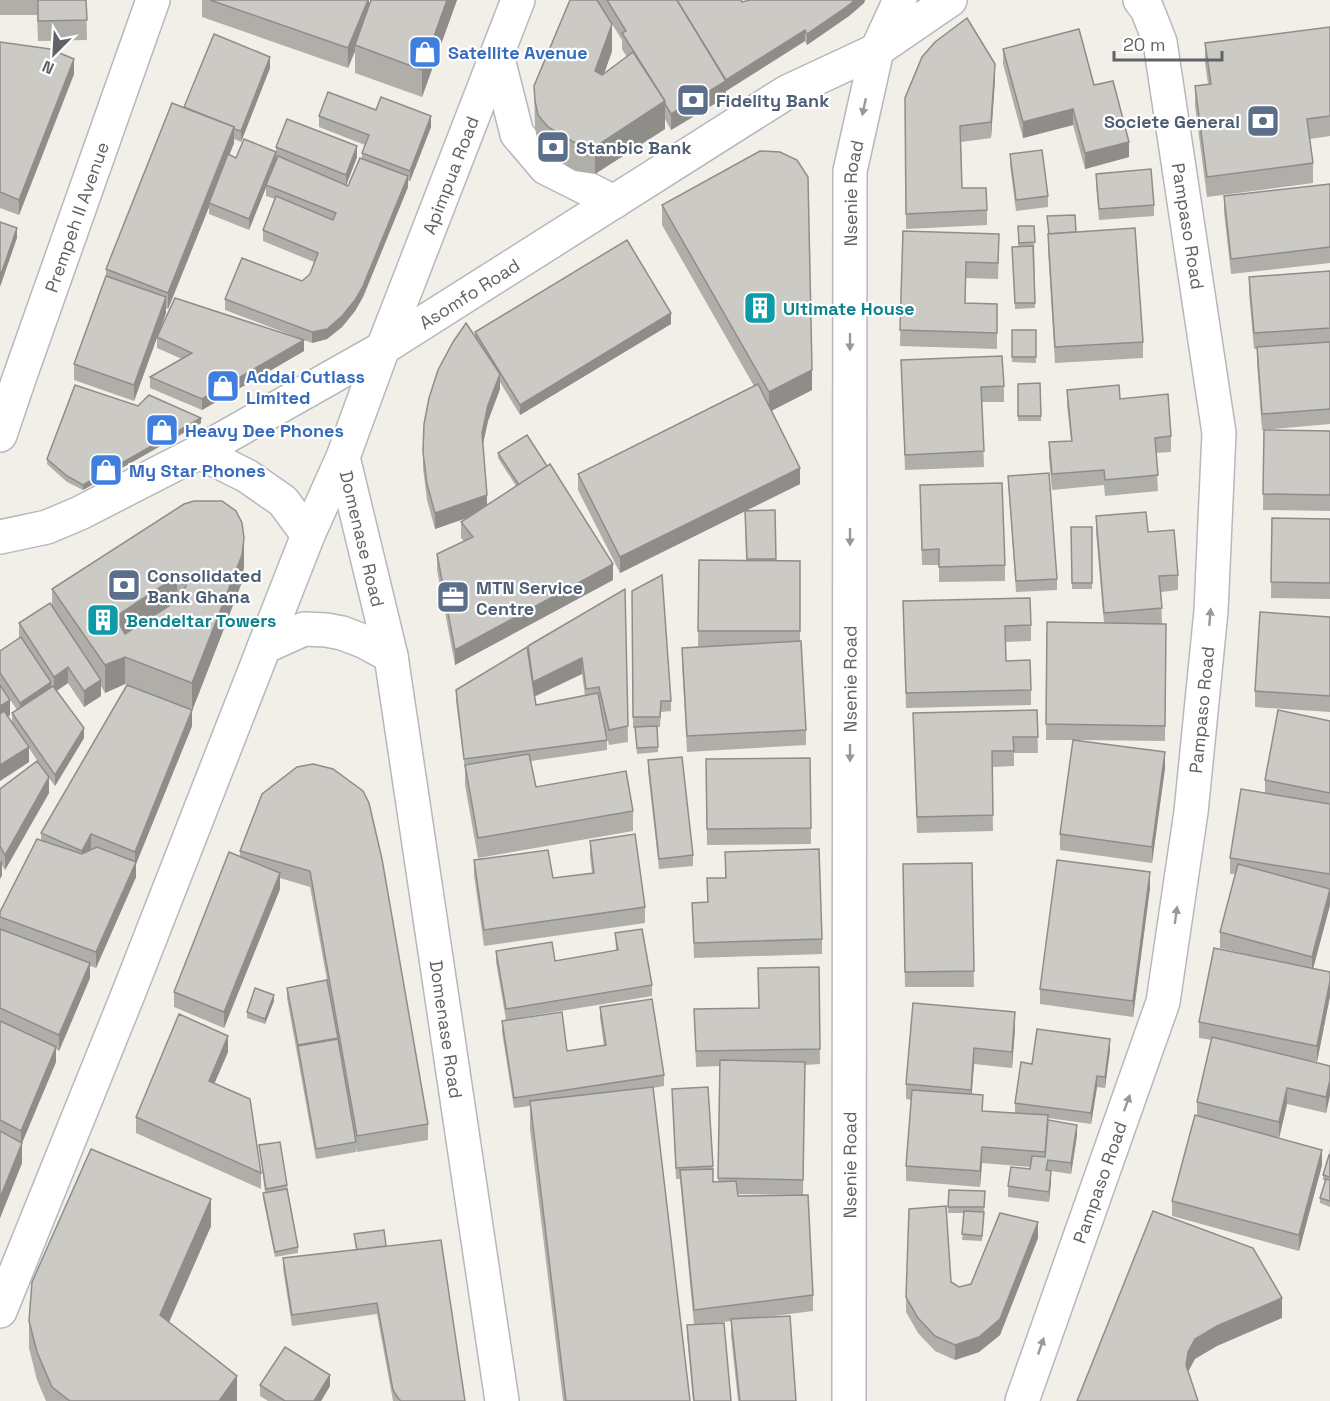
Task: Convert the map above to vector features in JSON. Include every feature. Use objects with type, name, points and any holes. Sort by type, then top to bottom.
[{"type":"street","name":"Prempeh II Avenue","points":[[0,435],[153,0]]},
{"type":"street","name":"Apimpua Road","points":[[0,1311],[308,535],[343,457],[518,0]]},
{"type":"street","points":[[877,50],[900,0]]},
{"type":"street","points":[[877,50],[950,0]]},
{"type":"street","name":"Pampaso Road","points":[[1022,1401],[1163,1002],[1191,812],[1211,611],[1219,433],[1160,42],[1147,9],[1140,0]]},
{"type":"street","name":"Asomfo Road","points":[[0,537],[47,528],[199,452],[383,348],[787,92],[877,50]]},
{"type":"street","name":"Nsenie Road","points":[[849,1401],[850,171],[877,50]]},
{"type":"street","points":[[497,56],[517,134],[546,168],[614,202]]},
{"type":"street","points":[[199,452],[247,476],[283,501],[308,535]]},
{"type":"street","name":"Domenase Road","points":[[343,457],[391,656],[502,1401]]},
{"type":"street","points":[[264,647],[304,629],[326,630],[363,641],[391,656]]},
{"type":"building","points":[[38,0],[86,0],[87,20],[38,21]]},
{"type":"building","points":[[210,0],[368,0],[348,48]]},
{"type":"building","points":[[371,0],[447,0],[422,70],[355,45]]},
{"type":"building","points":[[570,0],[597,0],[612,24],[595,71],[602,75],[633,52],[665,101],[595,147],[575,143],[548,127],[538,115],[535,101],[534,86]]},
{"type":"building","points":[[607,0],[677,0],[726,81],[671,114],[622,33],[626,31]]},
{"type":"building","points":[[677,0],[741,0],[742,2],[750,0],[855,0],[807,34],[805,30],[726,80]]},
{"type":"building","points":[[967,18],[995,64],[991,122],[960,126],[962,188],[986,188],[987,210],[906,214],[905,98],[922,57],[935,42]]},
{"type":"building","name":"Societe General","points":[[1330,27],[1330,116],[1307,119],[1313,163],[1207,177],[1195,86],[1211,84],[1205,43]]},
{"type":"building","points":[[1079,29],[1094,85],[1113,81],[1129,142],[1085,153],[1073,109],[1023,122],[1003,49]]},
{"type":"building","points":[[214,34],[270,57],[241,131],[184,107]]},
{"type":"building","points":[[0,42],[50,49],[74,59],[19,200],[0,192]]},
{"type":"building","points":[[328,92],[376,110],[381,97],[431,116],[410,171],[362,153],[369,135],[319,116]]},
{"type":"building","points":[[172,103],[234,127],[168,293],[106,269]]},
{"type":"building","points":[[287,119],[357,146],[346,175],[276,147]]},
{"type":"building","points":[[244,139],[276,152],[249,219],[209,203],[228,154],[236,158]]},
{"type":"building","points":[[1042,150],[1048,196],[1016,200],[1010,154]]},
{"type":"building","name":"Ultimate House","points":[[760,151],[780,152],[797,160],[808,177],[812,370],[769,392],[662,205]]},
{"type":"building","points":[[278,156],[348,186],[360,158],[408,176],[363,286],[342,316],[327,329],[312,332],[225,299],[242,258],[302,281],[310,274],[318,253],[263,230],[276,196],[333,220],[336,213],[266,185]]},
{"type":"building","points":[[1151,169],[1154,205],[1099,209],[1096,174]]},
{"type":"building","points":[[1330,184],[1330,247],[1231,259],[1224,196]]},
{"type":"building","points":[[1075,215],[1076,232],[1049,234],[1047,216]]},
{"type":"building","points":[[0,222],[17,228],[0,277]]},
{"type":"building","points":[[1018,226],[1034,226],[1035,242],[1019,243]]},
{"type":"building","points":[[1135,228],[1143,342],[1055,347],[1048,234]]},
{"type":"building","points":[[903,231],[999,234],[998,263],[966,262],[965,303],[997,304],[997,333],[900,330]]},
{"type":"building","points":[[627,240],[671,313],[520,405],[475,332]]},
{"type":"building","points":[[1033,246],[1035,303],[1015,303],[1012,247]]},
{"type":"building","points":[[1330,271],[1330,328],[1254,333],[1249,277]]},
{"type":"building","points":[[106,276],[166,297],[134,385],[74,364]]},
{"type":"building","points":[[175,298],[304,340],[202,399],[150,377],[192,353],[157,337]]},
{"type":"building","points":[[466,323],[500,374],[488,405],[482,433],[487,495],[435,513],[427,484],[423,452],[424,424],[438,370]]},
{"type":"building","points":[[1012,330],[1036,330],[1036,357],[1012,357]]},
{"type":"building","points":[[1330,342],[1330,409],[1262,414],[1257,347]]},
{"type":"building","points":[[1002,356],[1004,386],[981,387],[984,451],[905,455],[901,360]]},
{"type":"building","points":[[1040,383],[1041,416],[1018,416],[1018,384]]},
{"type":"building","points":[[758,384],[800,468],[620,557],[578,474]]},
{"type":"building","points":[[75,385],[138,406],[149,395],[201,418],[83,485],[67,476],[47,459]]},
{"type":"building","points":[[1119,385],[1120,399],[1168,394],[1171,436],[1155,438],[1158,475],[1105,480],[1104,470],[1052,474],[1049,442],[1072,441],[1067,390]]},
{"type":"building","points":[[1264,430],[1330,431],[1330,495],[1263,494]]},
{"type":"building","points":[[527,435],[547,466],[519,485],[498,453]]},
{"type":"building","points":[[550,464],[613,564],[455,650],[437,554],[473,537],[461,522]]},
{"type":"building","points":[[1049,473],[1057,579],[1016,581],[1008,476]]},
{"type":"building","points":[[1002,483],[1005,565],[939,567],[939,549],[922,550],[920,485]]},
{"type":"building","name":"Bendeltar Towers","points":[[194,501],[222,501],[236,511],[242,523],[244,538],[242,555],[192,683],[125,657],[105,665],[52,589],[184,504]],"holes":[[[177,576],[185,578],[186,586],[181,596],[125,634],[115,617]]]},
{"type":"building","points":[[775,510],[776,559],[747,559],[745,511]]},
{"type":"building","points":[[1146,512],[1148,532],[1174,530],[1178,575],[1159,576],[1162,608],[1104,613],[1096,516]]},
{"type":"building","points":[[1272,518],[1330,519],[1330,583],[1271,582]]},
{"type":"building","points":[[1071,527],[1092,527],[1092,583],[1072,583]]},
{"type":"building","points":[[699,560],[800,561],[800,631],[698,631]]},
{"type":"building","points":[[662,575],[671,701],[661,701],[660,717],[633,717],[632,591]]},
{"type":"building","points":[[625,589],[628,726],[609,730],[599,687],[586,689],[582,658],[533,682],[528,646]]},
{"type":"building","points":[[1030,598],[1031,625],[1005,626],[1006,661],[1030,660],[1031,690],[906,693],[903,601]]},
{"type":"building","points":[[50,603],[101,680],[84,691],[68,667],[54,677],[19,623]]},
{"type":"building","points":[[1260,612],[1330,617],[1330,696],[1255,691]]},
{"type":"building","points":[[1047,622],[1166,624],[1165,726],[1046,724]]},
{"type":"building","points":[[21,637],[51,682],[20,703],[0,673],[0,651]]},
{"type":"building","points":[[801,641],[806,730],[687,736],[682,648]]},
{"type":"building","points":[[527,647],[536,705],[598,693],[607,740],[464,759],[456,690]]},
{"type":"building","points":[[0,685],[10,700],[0,706]]},
{"type":"building","points":[[127,685],[192,710],[135,852],[91,834],[82,851],[41,833]]},
{"type":"building","points":[[53,686],[84,728],[55,775],[12,713]]},
{"type":"building","points":[[1037,710],[1038,737],[1013,737],[1014,751],[992,751],[993,815],[917,817],[913,713]]},
{"type":"building","points":[[1278,710],[1330,721],[1330,793],[1265,780]]},
{"type":"building","points":[[4,711],[29,747],[0,765],[0,714]]},
{"type":"building","points":[[657,726],[658,747],[637,748],[635,727]]},
{"type":"building","points":[[1073,740],[1165,752],[1152,847],[1060,834]]},
{"type":"building","points":[[529,754],[536,787],[626,771],[633,811],[478,838],[465,765]]},
{"type":"building","points":[[682,757],[693,855],[659,859],[648,760]]},
{"type":"building","points":[[810,758],[811,828],[707,829],[706,759]]},
{"type":"building","points":[[37,761],[49,777],[5,855],[0,846],[0,789]]},
{"type":"building","points":[[313,764],[333,769],[363,791],[369,803],[382,859],[428,1124],[357,1136],[310,871],[240,851],[262,794],[297,767]]},
{"type":"building","points":[[1241,789],[1330,804],[1330,874],[1230,858]]},
{"type":"building","points":[[635,834],[645,907],[484,930],[474,860],[548,850],[553,878],[594,873],[590,841]]},
{"type":"building","points":[[37,839],[82,854],[97,847],[136,862],[96,952],[0,917],[0,912]]},
{"type":"building","points":[[819,849],[822,939],[694,943],[692,903],[708,902],[707,878],[726,878],[725,852]]},
{"type":"building","points":[[229,852],[280,873],[224,1012],[174,992]]},
{"type":"building","points":[[1057,860],[1150,872],[1133,1001],[1040,989]]},
{"type":"building","points":[[972,863],[974,971],[905,972],[903,864]]},
{"type":"building","points":[[1238,864],[1330,889],[1312,957],[1220,932]]},
{"type":"building","points":[[0,929],[90,963],[59,1035],[0,1008]]},
{"type":"building","points":[[642,929],[652,985],[506,1009],[496,951],[552,942],[555,961],[618,950],[615,933]]},
{"type":"building","points":[[1214,948],[1330,972],[1317,1046],[1199,1022]]},
{"type":"building","points":[[819,967],[820,1049],[696,1051],[694,1009],[759,1008],[758,968]]},
{"type":"building","points":[[327,980],[338,1038],[298,1045],[287,988]]},
{"type":"building","points":[[255,988],[274,995],[265,1019],[247,1012]]},
{"type":"building","points":[[652,999],[664,1075],[514,1098],[502,1021],[562,1012],[567,1051],[606,1045],[600,1007]]},
{"type":"building","points":[[913,1003],[1015,1012],[1012,1052],[974,1048],[971,1090],[906,1084]]},
{"type":"building","points":[[179,1014],[228,1036],[209,1081],[250,1099],[261,1173],[136,1117]]},
{"type":"building","points":[[0,1021],[56,1047],[21,1131],[0,1120]]},
{"type":"building","points":[[1037,1029],[1110,1039],[1105,1077],[1097,1076],[1091,1113],[1015,1103],[1021,1062],[1032,1064]]},
{"type":"building","points":[[1212,1037],[1330,1066],[1326,1097],[1287,1088],[1279,1122],[1197,1102]]},
{"type":"building","points":[[338,1039],[356,1142],[316,1149],[298,1046]]},
{"type":"building","points":[[720,1060],[805,1062],[803,1180],[718,1178]]},
{"type":"building","points":[[653,1087],[690,1401],[566,1401],[530,1101]]},
{"type":"building","points":[[708,1087],[713,1166],[676,1168],[672,1089]]},
{"type":"building","points":[[912,1090],[983,1095],[982,1111],[1048,1115],[1045,1152],[982,1147],[980,1171],[906,1166]]},
{"type":"building","points":[[1195,1115],[1322,1150],[1299,1235],[1172,1201]]},
{"type":"building","points":[[1048,1120],[1077,1125],[1071,1163],[1048,1160],[1046,1170],[1051,1171],[1049,1192],[1008,1186],[1011,1167],[1030,1169],[1032,1156],[1045,1157]]},
{"type":"building","points":[[0,1131],[22,1143],[0,1198]]},
{"type":"building","points":[[280,1142],[287,1185],[266,1189],[259,1145]]},
{"type":"building","points":[[91,1149],[211,1199],[160,1315],[237,1376],[219,1401],[70,1401],[52,1387],[37,1352],[29,1321],[32,1282]]},
{"type":"building","points":[[1330,1155],[1330,1177],[1323,1175]]},
{"type":"building","points":[[713,1169],[713,1182],[736,1181],[738,1196],[808,1195],[813,1295],[694,1310],[680,1170]]},
{"type":"building","points":[[1326,1179],[1330,1180],[1330,1201],[1320,1198]]},
{"type":"building","points":[[287,1189],[298,1247],[275,1252],[263,1193]]},
{"type":"building","points":[[949,1190],[985,1191],[984,1207],[948,1207]]},
{"type":"building","points":[[946,1206],[951,1282],[959,1287],[971,1284],[1000,1213],[1038,1222],[1000,1319],[979,1337],[955,1345],[935,1336],[918,1318],[906,1297],[909,1209]]},
{"type":"building","points":[[964,1211],[984,1212],[982,1236],[962,1234]]},
{"type":"building","points":[[1153,1211],[1253,1248],[1282,1298],[1217,1326],[1195,1339],[1188,1352],[1186,1365],[1198,1401],[1077,1401]]},
{"type":"building","points":[[384,1230],[386,1246],[357,1250],[354,1234]]},
{"type":"building","points":[[441,1240],[465,1401],[401,1401],[398,1398],[393,1390],[377,1303],[292,1315],[283,1258]]},
{"type":"building","points":[[790,1316],[796,1401],[740,1401],[731,1319]]},
{"type":"building","points":[[724,1323],[731,1401],[694,1401],[687,1325]]},
{"type":"building","points":[[285,1347],[330,1375],[314,1401],[285,1401],[260,1385]]},
{"type":"place","name":"Satellite Avenue","points":[[425,52]]},
{"type":"place","name":"Fidelity Bank","points":[[693,100]]},
{"type":"place","name":"Societe General","points":[[1263,121]]},
{"type":"place","name":"Stanbic Bank","points":[[553,147]]},
{"type":"place","name":"Ultimate House","points":[[760,308]]},
{"type":"place","name":"Addai Cutlass Limited","points":[[223,386]]},
{"type":"place","name":"Heavy Dee Phones","points":[[162,430]]},
{"type":"place","name":"My Star Phones","points":[[106,470]]},
{"type":"place","name":"Consolidated Bank Ghana","points":[[124,585]]},
{"type":"place","name":"MTN Service Centre","points":[[453,597]]},
{"type":"place","name":"Bendeltar Towers","points":[[103,620]]}]
